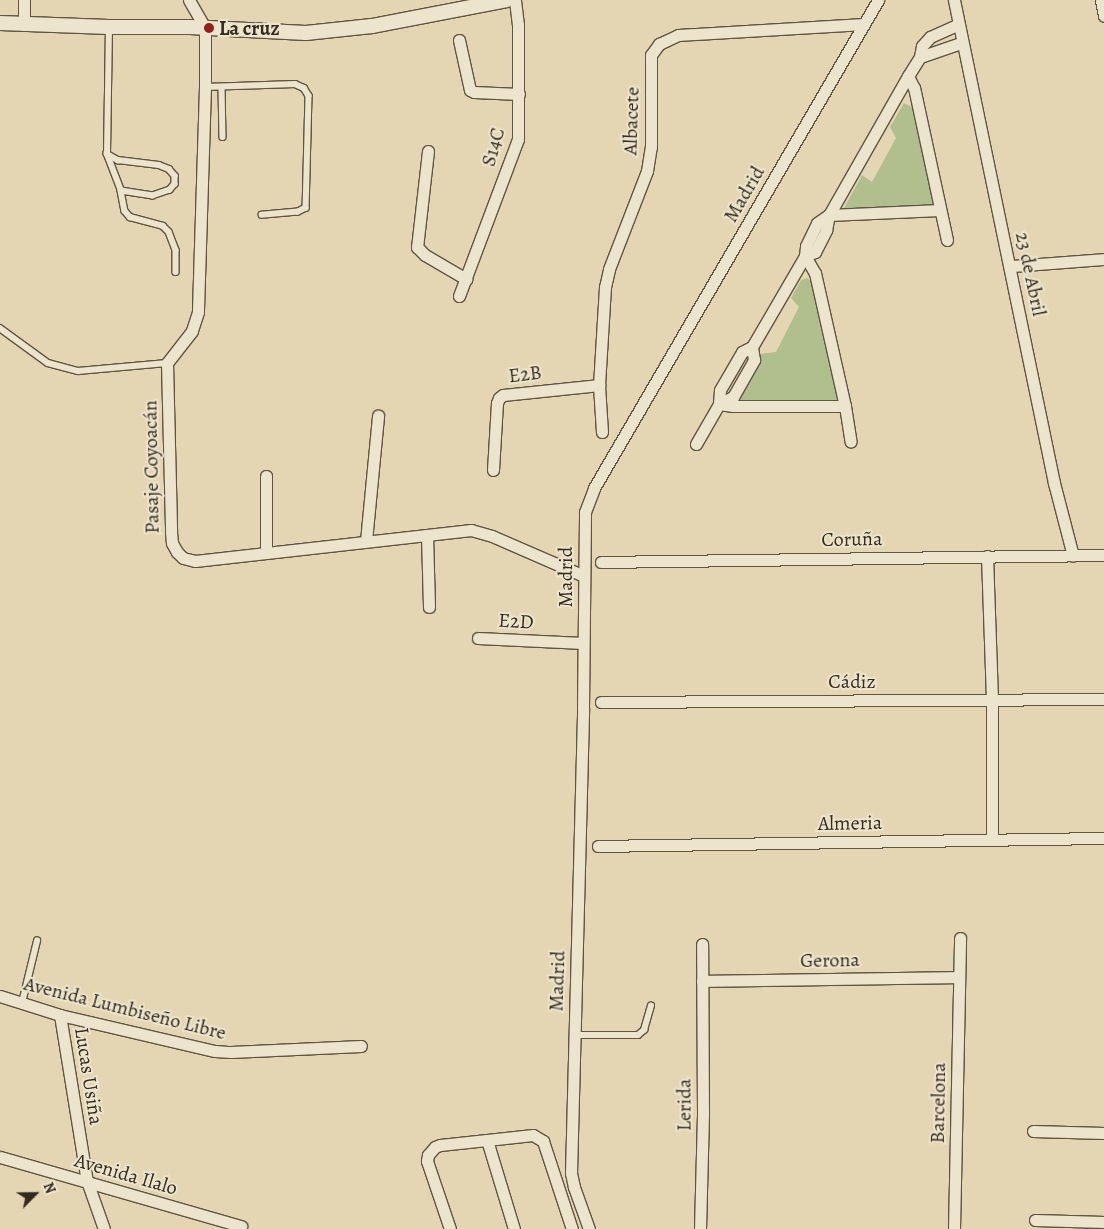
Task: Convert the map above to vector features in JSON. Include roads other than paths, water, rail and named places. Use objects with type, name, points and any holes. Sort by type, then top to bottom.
[{"type":"street","points":[[24,0],[24,25]]},
{"type":"street","points":[[168,363],[192,331],[198,312],[205,28],[189,0]]},
{"type":"street","points":[[0,23],[109,28],[205,28],[306,34],[372,26],[507,0]]},
{"type":"street","name":"S14C","points":[[459,296],[518,139],[518,25],[515,0]]},
{"type":"street","name":"Madrid","points":[[589,1229],[571,1173],[585,512],[594,488],[878,0]]},
{"type":"street","name":"23 de Abril","points":[[954,0],[957,25],[1011,266],[1054,483],[1073,556]]},
{"type":"street","points":[[1101,0],[1104,16]]},
{"type":"street","name":"Albacete","points":[[602,432],[599,385],[605,287],[609,270],[647,171],[651,147],[652,56],[659,44],[678,35],[864,24]]},
{"type":"street","points":[[696,444],[719,404],[733,397],[737,390],[754,360],[752,347],[805,256],[815,252],[826,230],[829,215],[920,57],[922,46],[930,37],[957,25]]},
{"type":"street","points":[[459,40],[470,90],[474,92],[519,94]]},
{"type":"street","points":[[920,57],[961,43]]},
{"type":"street","points":[[908,76],[914,88],[947,240]]},
{"type":"street","points":[[428,150],[417,248],[425,255],[466,279]]},
{"type":"street","points":[[829,215],[940,210]]},
{"type":"street","points":[[805,256],[814,273],[845,406],[851,442]]},
{"type":"street","points":[[1011,266],[1104,259]]},
{"type":"street","name":"Pasaje Coyoacán","points":[[168,363],[171,532],[172,543],[183,558],[195,561],[366,541],[481,531],[584,576]]},
{"type":"street","name":"E2B","points":[[493,470],[497,403],[499,398],[504,395],[599,385]]},
{"type":"street","points":[[719,404],[733,406],[845,406]]},
{"type":"street","points":[[366,541],[378,416]]},
{"type":"street","points":[[266,476],[266,553]]},
{"type":"street","points":[[427,535],[430,607]]},
{"type":"street","name":"Coruña","points":[[601,562],[1104,555]]},
{"type":"street","points":[[988,556],[992,699],[992,840]]},
{"type":"street","name":"E2D","points":[[478,638],[583,643]]},
{"type":"street","name":"Cádiz","points":[[601,702],[1104,699]]},
{"type":"street","name":"Almeria","points":[[598,846],[1104,838]]},
{"type":"street","name":"Barcelona","points":[[954,1229],[960,938]]},
{"type":"street","name":"Lerida","points":[[700,1229],[703,1112],[702,944]]},
{"type":"street","name":"Gerona","points":[[702,981],[958,977]]},
{"type":"street","name":"Avenida Lumbiseño Libre","points":[[0,996],[60,1015],[216,1051],[231,1052],[361,1046]]},
{"type":"street","name":"Lucas Usiña","points":[[60,1015],[86,1181],[104,1229]]},
{"type":"street","points":[[1033,1131],[1104,1133]]},
{"type":"street","points":[[450,1229],[427,1161],[428,1155],[435,1147],[533,1135],[543,1141],[572,1229]]},
{"type":"street","points":[[487,1140],[514,1229]]},
{"type":"street","name":"Avenida Ilalo","points":[[0,1157],[241,1226]]},
{"type":"street","points":[[1035,1220],[1104,1222]]},
{"type":"lane","points":[[109,28],[107,154],[125,211],[130,217],[163,226],[169,232],[176,250],[176,272]]},
{"type":"lane","points":[[205,87],[295,84],[304,88],[309,96],[306,208],[298,212],[262,215]]},
{"type":"lane","points":[[222,87],[223,137]]},
{"type":"lane","points":[[107,154],[118,160],[159,165],[169,169],[175,176],[175,184],[170,190],[162,194],[153,196],[120,191]]},
{"type":"lane","points":[[0,328],[48,362],[78,371],[168,363]]},
{"type":"lane","points":[[22,1003],[37,941]]},
{"type":"lane","points":[[574,1035],[638,1035],[644,1030],[651,1006]]},
{"type":"place","name":"La cruz","points":[[209,28]]}]
